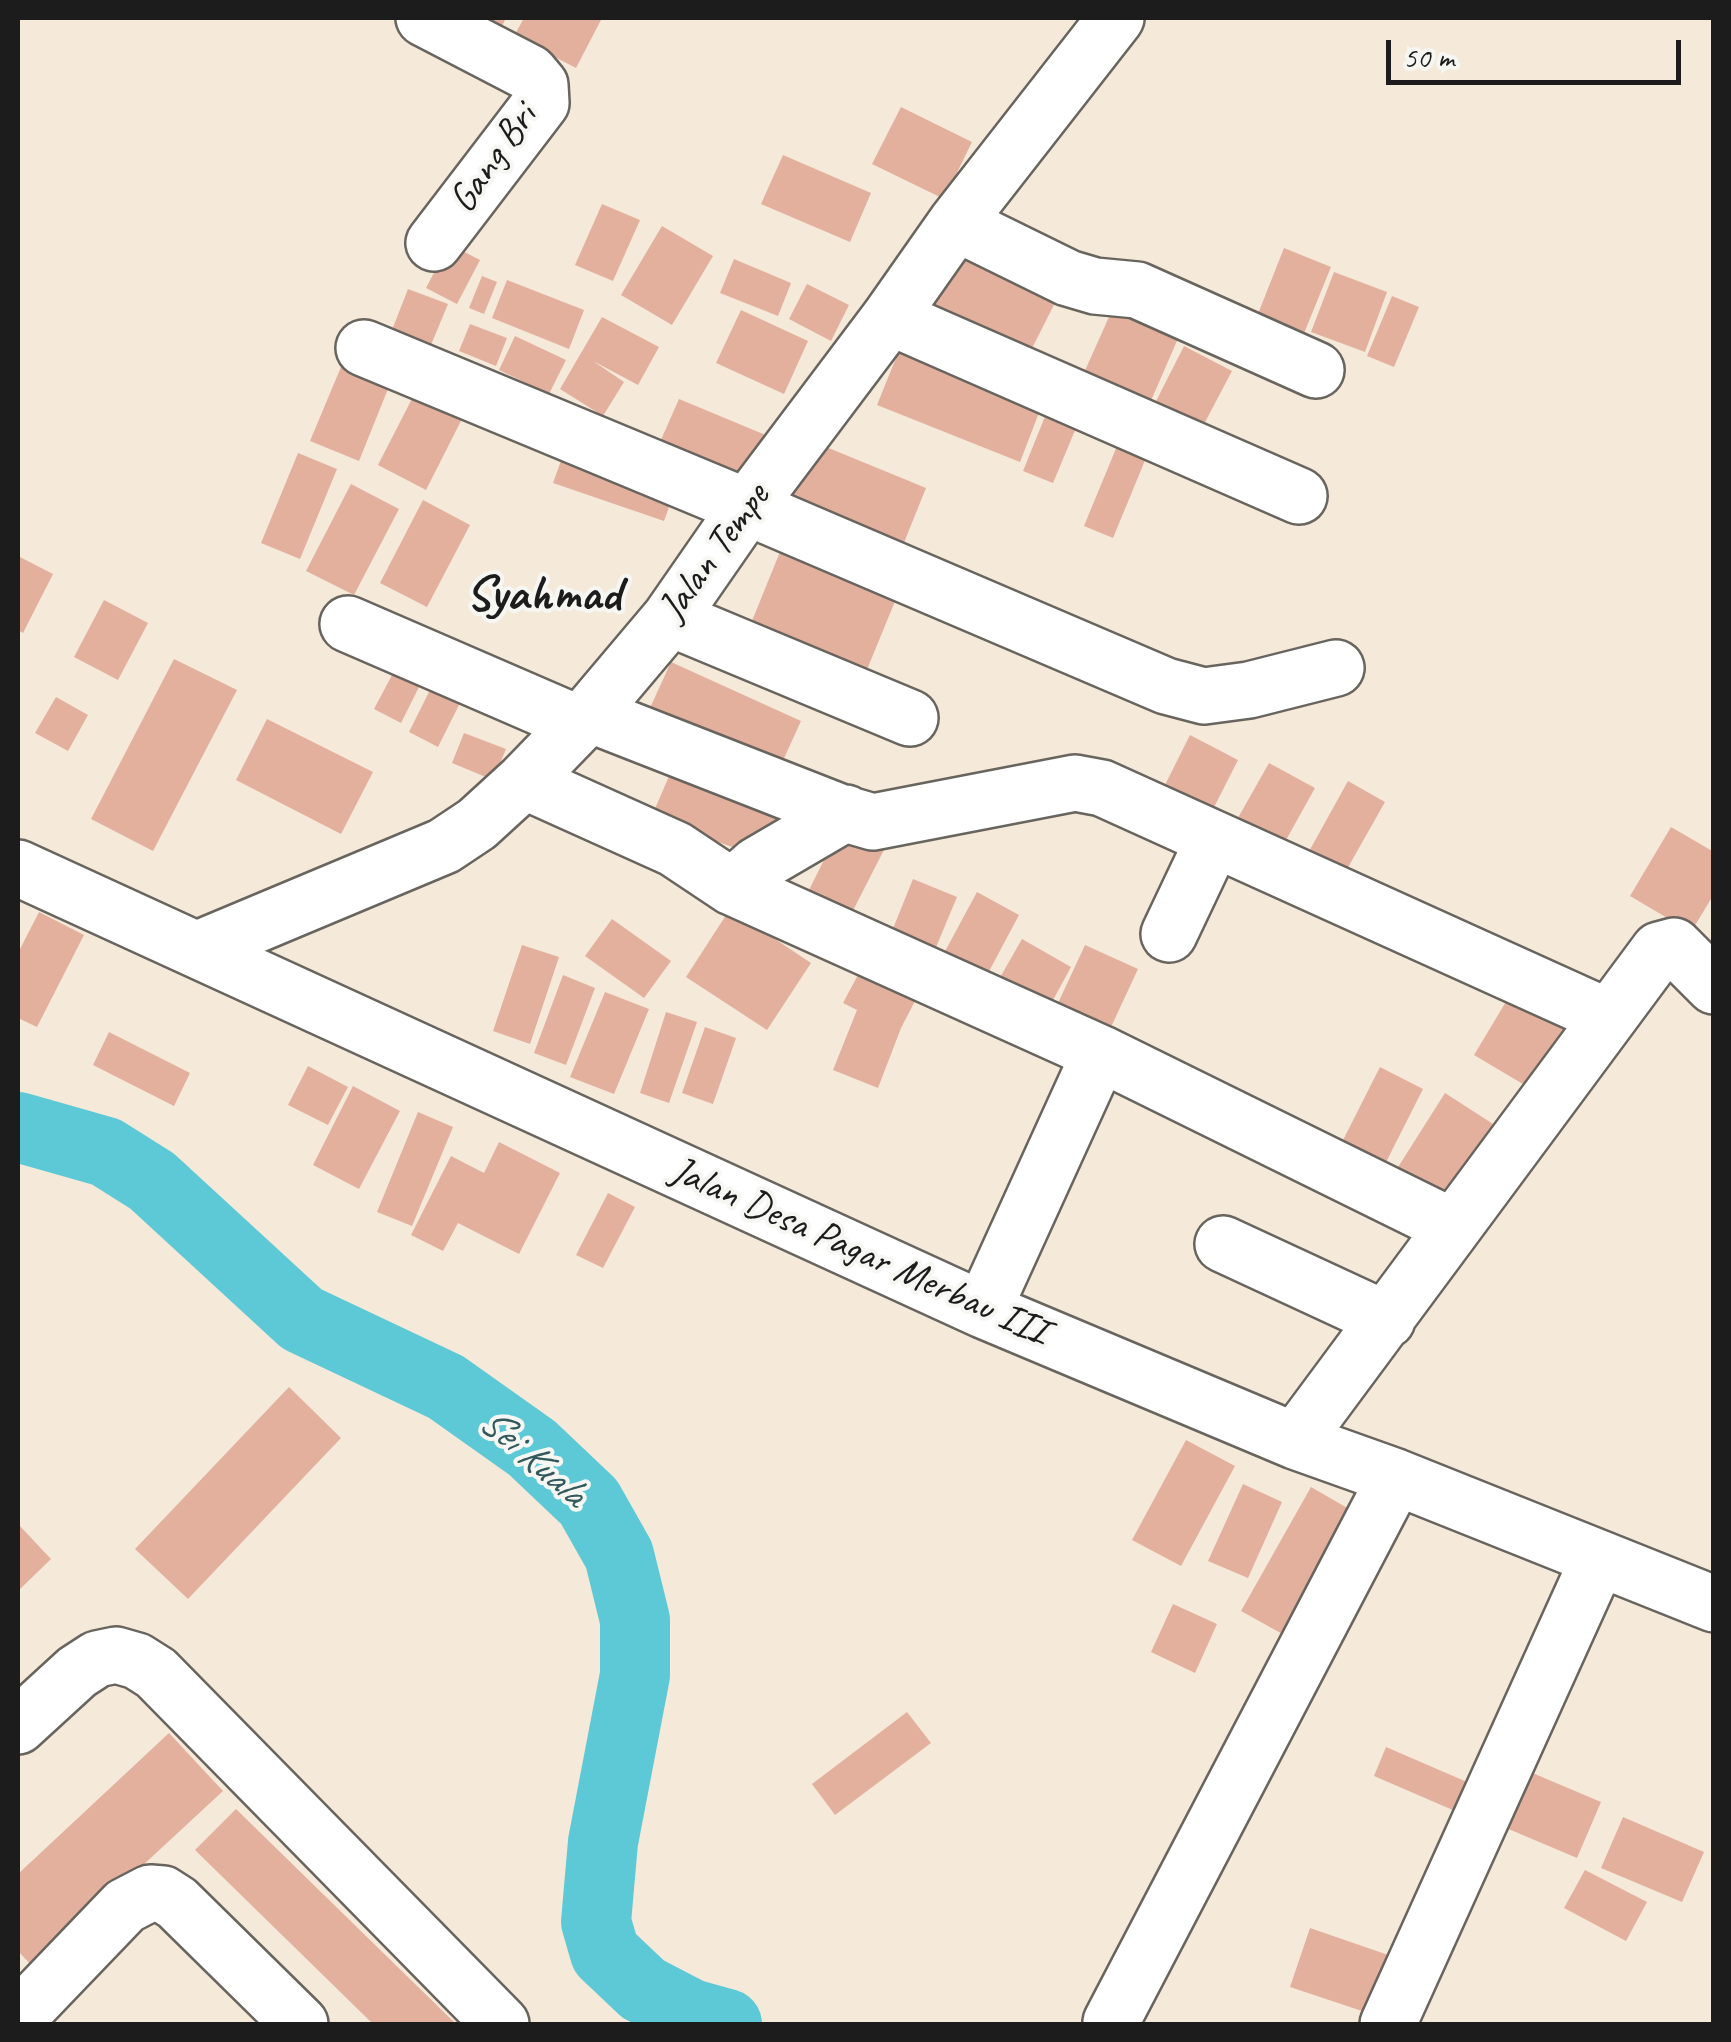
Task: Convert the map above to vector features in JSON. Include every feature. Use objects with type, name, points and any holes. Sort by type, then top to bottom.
[{"type":"street","name":"Gang Bri","points":[[424,18],[530,73],[540,84],[541,104],[434,243]]},
{"type":"street","name":"Jalan Tempe","points":[[207,953],[444,846],[477,824],[524,781],[584,719],[670,618],[747,506],[956,224],[1116,18]]},
{"type":"street","points":[[956,224],[1068,278],[1095,286],[1137,290],[1316,370]]},
{"type":"street","points":[[890,317],[1299,496]]},
{"type":"street","points":[[364,348],[747,506],[1166,686],[1204,696],[1249,690],[1336,668]]},
{"type":"street","points":[[670,618],[910,718]]},
{"type":"street","points":[[348,624],[584,719],[874,822],[1075,783],[1102,788],[1608,1016]]},
{"type":"street","points":[[524,781],[1100,1053],[1452,1227]]},
{"type":"street","points":[[706,870],[757,866],[844,813]]},
{"type":"street","points":[[1169,934],[1214,839]]},
{"type":"street","name":"Jalan Desa Pagar Merbau III","points":[[18,868],[983,1310],[1295,1441],[1396,1477],[1714,1604]]},
{"type":"street","points":[[1295,1441],[1388,1320],[1608,1016],[1664,946],[1674,946],[1714,986]]},
{"type":"street","points":[[983,1310],[1100,1053]]},
{"type":"street","points":[[1223,1244],[1388,1320]]},
{"type":"street","points":[[1111,2022],[1396,1477]]},
{"type":"street","points":[[1388,2024],[1598,1560]]},
{"type":"street","points":[[18,1726],[77,1672],[97,1659],[116,1655],[137,1661],[156,1673],[501,2024]]},
{"type":"street","points":[[33,2008],[125,1906],[150,1892],[163,1894],[176,1903],[300,2024]]},
{"type":"building","points":[[471,18],[506,18],[499,32]]},
{"type":"building","points":[[524,18],[602,18],[576,68],[514,36]]},
{"type":"building","points":[[901,107],[972,142],[944,199],[872,164]]},
{"type":"building","points":[[783,155],[871,193],[850,242],[761,204]]},
{"type":"building","points":[[602,204],[640,220],[613,281],[575,265]]},
{"type":"building","points":[[662,226],[713,256],[672,325],[621,295]]},
{"type":"building","points":[[959,232],[1064,285],[1020,372],[915,318]]},
{"type":"building","points":[[449,244],[480,260],[457,304],[426,288]]},
{"type":"building","points":[[1284,248],[1331,267],[1298,348],[1252,329]]},
{"type":"building","points":[[734,259],[791,283],[778,316],[720,293]]},
{"type":"building","points":[[1334,272],[1387,292],[1365,352],[1311,332]]},
{"type":"building","points":[[482,276],[497,282],[484,314],[469,308]]},
{"type":"building","points":[[507,280],[584,310],[569,349],[492,318]]},
{"type":"building","points":[[807,284],[849,305],[831,341],[789,319]]},
{"type":"building","points":[[408,289],[448,304],[431,345],[392,330]]},
{"type":"building","points":[[1392,296],[1419,307],[1394,367],[1367,356]]},
{"type":"building","points":[[1117,299],[1183,327],[1150,403],[1083,375]]},
{"type":"building","points":[[741,310],[808,341],[784,394],[716,363]]},
{"type":"building","points":[[602,317],[659,347],[638,385],[593,361],[624,382],[603,416],[560,389]]},
{"type":"building","points":[[470,324],[507,338],[496,366],[459,351]]},
{"type":"building","points":[[515,336],[566,360],[549,394],[499,370]]},
{"type":"building","points":[[1184,346],[1232,371],[1193,445],[1146,421]]},
{"type":"building","points":[[900,348],[1042,405],[1020,462],[877,405]]},
{"type":"building","points":[[346,355],[394,374],[359,461],[310,441]]},
{"type":"building","points":[[419,385],[467,409],[426,490],[378,465]]},
{"type":"building","points":[[679,399],[768,436],[750,480],[660,442]]},
{"type":"building","points":[[1050,404],[1081,416],[1053,483],[1023,471]]},
{"type":"building","points":[[568,441],[679,479],[664,521],[553,483]]},
{"type":"building","points":[[814,442],[926,488],[897,560],[784,514]]},
{"type":"building","points":[[1117,446],[1146,458],[1113,538],[1084,526]]},
{"type":"building","points":[[298,453],[337,469],[300,559],[261,543]]},
{"type":"building","points":[[351,484],[399,509],[354,595],[306,571]]},
{"type":"building","points":[[423,500],[470,525],[427,607],[380,583]]},
{"type":"building","points":[[782,547],[898,594],[859,689],[743,643]]},
{"type":"building","points":[[18,556],[53,574],[23,633],[18,630]]},
{"type":"building","points":[[104,600],[148,623],[118,680],[74,657]]},
{"type":"building","points":[[174,659],[237,690],[153,851],[91,819]]},
{"type":"building","points":[[400,660],[426,673],[401,723],[374,709]]},
{"type":"building","points":[[671,662],[801,721],[780,767],[650,708]]},
{"type":"building","points":[[431,688],[460,703],[438,747],[409,732]]},
{"type":"building","points":[[56,697],[88,715],[68,751],[35,733]]},
{"type":"building","points":[[267,719],[373,772],[341,834],[236,780]]},
{"type":"building","points":[[464,733],[506,749],[493,780],[452,763]]},
{"type":"building","points":[[1190,735],[1238,760],[1202,831],[1154,807]]},
{"type":"building","points":[[676,760],[791,809],[782,830],[735,848],[651,818]]},
{"type":"building","points":[[1269,763],[1315,788],[1276,858],[1230,832]]},
{"type":"building","points":[[1348,781],[1385,802],[1338,885],[1302,864]]},
{"type":"building","points":[[843,822],[887,844],[841,934],[798,912]]},
{"type":"building","points":[[1671,827],[1714,852],[1714,894],[1691,932],[1630,896]]},
{"type":"building","points":[[913,879],[957,897],[929,964],[886,946]]},
{"type":"building","points":[[977,892],[1019,915],[978,992],[936,968]]},
{"type":"building","points":[[730,909],[811,963],[767,1030],[686,977]]},
{"type":"building","points":[[39,912],[84,935],[37,1027],[18,1018],[18,953]]},
{"type":"building","points":[[612,919],[671,961],[644,998],[585,956]]},
{"type":"building","points":[[1022,939],[1071,967],[1040,1024],[990,995]]},
{"type":"building","points":[[522,945],[559,957],[530,1044],[493,1031]]},
{"type":"building","points":[[1085,945],[1138,969],[1105,1040],[1052,1016]]},
{"type":"building","points":[[859,973],[915,1001],[878,1088],[833,1070],[857,1010],[843,1003]]},
{"type":"building","points":[[563,975],[595,988],[566,1065],[534,1053]]},
{"type":"building","points":[[1516,985],[1585,1026],[1543,1096],[1474,1055]]},
{"type":"building","points":[[605,992],[649,1009],[614,1094],[570,1077]]},
{"type":"building","points":[[666,1012],[697,1022],[669,1103],[640,1093]]},
{"type":"building","points":[[705,1027],[736,1038],[713,1104],[682,1093]]},
{"type":"building","points":[[109,1032],[190,1073],[174,1106],[93,1065]]},
{"type":"building","points":[[308,1066],[348,1087],[328,1125],[288,1105]]},
{"type":"building","points":[[1380,1067],[1423,1089],[1379,1176],[1336,1154]]},
{"type":"building","points":[[353,1086],[400,1111],[359,1189],[313,1165]]},
{"type":"building","points":[[1445,1093],[1493,1124],[1440,1205],[1393,1175]]},
{"type":"building","points":[[418,1112],[453,1127],[412,1226],[377,1212]]},
{"type":"building","points":[[499,1142],[560,1173],[519,1254],[458,1223],[443,1251],[411,1235],[451,1156],[484,1173]]},
{"type":"building","points":[[608,1193],[635,1207],[603,1268],[576,1255]]},
{"type":"building","points":[[289,1387],[341,1438],[188,1599],[135,1549]]},
{"type":"building","points":[[1186,1440],[1235,1466],[1181,1566],[1132,1540]]},
{"type":"building","points":[[1243,1484],[1282,1502],[1248,1578],[1208,1561]]},
{"type":"building","points":[[1311,1487],[1356,1513],[1286,1636],[1241,1611]]},
{"type":"building","points":[[18,1524],[51,1559],[18,1591]]},
{"type":"building","points":[[1173,1604],[1217,1624],[1195,1673],[1151,1652]]},
{"type":"building","points":[[907,1712],[931,1743],[835,1815],[812,1784]]},
{"type":"building","points":[[169,1733],[223,1791],[33,1967],[18,1951],[18,1874]]},
{"type":"building","points":[[1386,1747],[1467,1782],[1455,1811],[1374,1776]]},
{"type":"building","points":[[1516,1766],[1601,1802],[1577,1858],[1492,1822]]},
{"type":"building","points":[[236,1809],[456,2024],[373,2024],[195,1850]]},
{"type":"building","points":[[1623,1817],[1704,1852],[1682,1902],[1601,1868]]},
{"type":"building","points":[[1585,1870],[1647,1902],[1626,1941],[1564,1908]]},
{"type":"building","points":[[1310,1928],[1394,1957],[1374,2015],[1290,1987]]},
{"type":"waterway","name":"Sei Kuala","points":[[18,1127],[106,1152],[152,1181],[302,1319],[446,1387],[532,1448],[589,1502],[619,1555],[635,1620],[635,1675],[603,1842],[596,1922],[605,1953],[643,1989],[691,2014],[727,2024]]},
{"type":"district","name":"Syahmad","points":[[543,596]]}]
